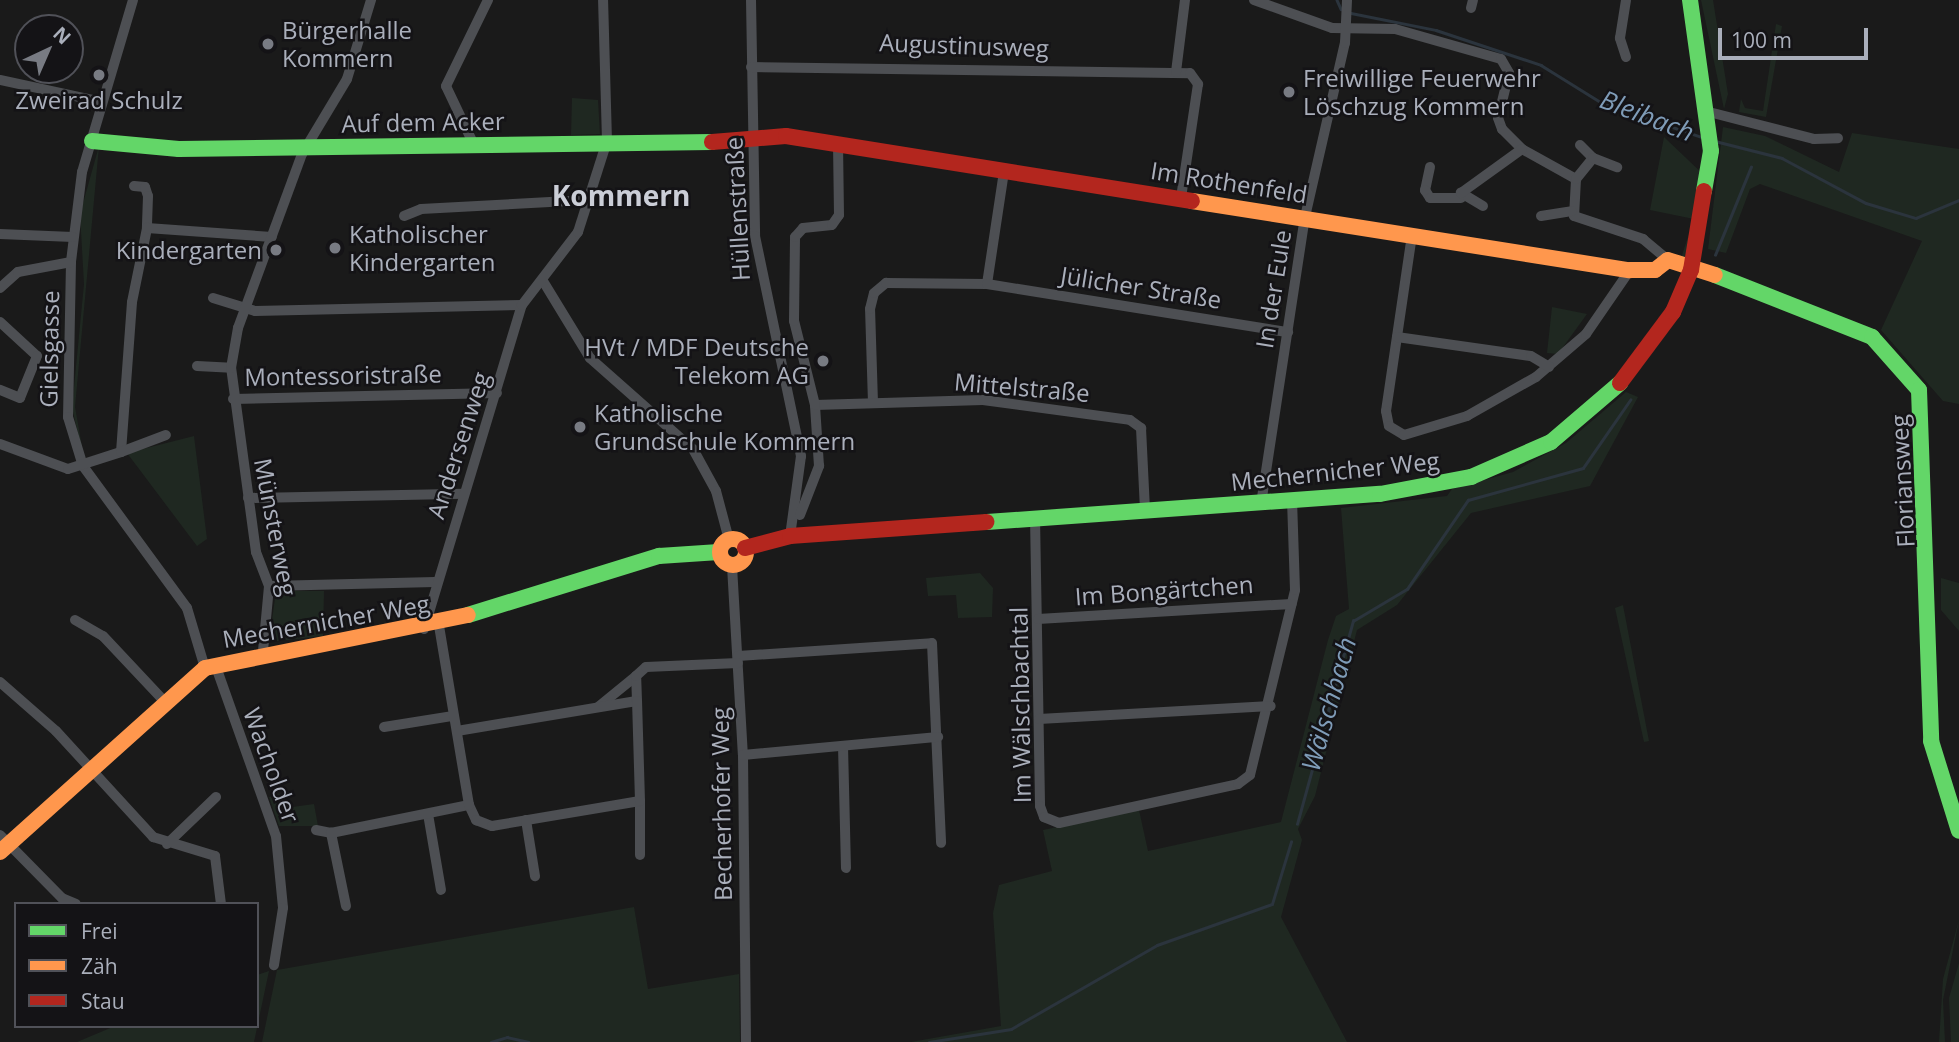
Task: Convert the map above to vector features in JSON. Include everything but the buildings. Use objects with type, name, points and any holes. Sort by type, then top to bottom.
[{"type":"street","name":"Gielsgasse","points":[[133,0],[92,141],[74,237],[71,262],[68,417],[83,466],[187,608],[210,666]]},
{"type":"street","name":"Münsterweg","points":[[263,651],[269,586],[248,498],[231,368],[245,309],[306,146],[347,79],[370,0]]},
{"type":"street","points":[[474,145],[446,86],[488,0]]},
{"type":"street","points":[[603,0],[607,141],[578,232],[543,281],[590,358],[693,449],[716,491],[724,546],[732,566],[741,562],[745,548],[724,546]]},
{"type":"street","name":"Hüllenstraße","points":[[751,0],[751,67],[760,282],[785,360],[801,456],[794,528]]},
{"type":"street","points":[[1181,198],[1198,84],[1190,73],[1176,72],[1185,0]]},
{"type":"street","points":[[1254,0],[1347,23],[1419,34],[1501,59],[1509,73],[1498,118],[1522,149],[1576,179],[1580,187],[1572,211]]},
{"type":"street","points":[[1626,0],[1620,38],[1626,58]]},
{"type":"street","name":"Mechernicher Weg","points":[[745,548],[794,528],[1261,504],[1440,484],[1496,469],[1551,442],[1631,373],[1673,312],[1692,266],[1711,151],[1709,119],[1690,0]]},
{"type":"street","name":"In der Eule","points":[[1261,504],[1305,217],[1347,23],[1347,2]]},
{"type":"street","name":"Augustinusweg","points":[[751,67],[1176,72]]},
{"type":"street","points":[[0,80],[102,102]]},
{"type":"street","points":[[1709,119],[1814,139],[1838,138]]},
{"type":"street","name":"Auf dem Acker","points":[[92,141],[179,149],[607,141],[737,144],[754,138]]},
{"type":"street","name":"Im Rothenfeld","points":[[754,138],[838,144],[1630,270],[1655,270],[1668,260]]},
{"type":"street","points":[[794,528],[819,466],[815,405],[794,320],[795,237],[803,228],[832,225],[839,215],[838,144]]},
{"type":"street","points":[[1580,145],[1593,158],[1617,167]]},
{"type":"street","points":[[1461,198],[1522,149]]},
{"type":"street","points":[[1576,179],[1593,158]]},
{"type":"street","points":[[1430,167],[1425,190],[1430,198],[1461,198],[1483,206]]},
{"type":"street","points":[[987,284],[1004,172]]},
{"type":"street","points":[[121,452],[123,383],[147,228],[148,196],[145,187],[134,186]]},
{"type":"street","points":[[404,216],[421,209],[587,200]]},
{"type":"street","points":[[1541,215],[1572,211]]},
{"type":"street","points":[[1572,211],[1581,222],[1653,244],[1668,260],[1692,266]]},
{"type":"street","points":[[147,228],[272,237]]},
{"type":"street","points":[[0,234],[74,237]]},
{"type":"street","points":[[1412,235],[1386,418],[1404,435],[1467,416],[1549,367],[1586,334],[1630,270]]},
{"type":"street","points":[[0,288],[18,272],[71,262]]},
{"type":"street","name":"Floriansweg","points":[[1692,266],[1872,337],[1919,390],[1931,741],[1959,831]]},
{"type":"street","name":"Andersenweg","points":[[432,627],[435,582],[497,393],[522,305],[543,281]]},
{"type":"street","name":"Jülicher Straße","points":[[873,403],[874,293],[886,283],[987,284],[1288,332]]},
{"type":"street","points":[[213,298],[245,309],[522,305]]},
{"type":"street","points":[[0,322],[37,356],[20,398],[0,390]]},
{"type":"street","points":[[1397,337],[1531,356],[1549,367]]},
{"type":"street","points":[[197,366],[231,368]]},
{"type":"street","name":"Montessoristraße","points":[[233,398],[497,393]]},
{"type":"street","name":"Mittelstraße","points":[[815,405],[983,400],[1130,420],[1141,428],[1145,509]]},
{"type":"street","points":[[0,444],[68,469],[166,435]]},
{"type":"street","points":[[248,498],[464,494]]},
{"type":"street","name":"Im Wälschbachtal","points":[[1035,517],[1040,806],[1045,817],[1059,823],[1246,780],[1271,706],[1293,604],[1292,501]]},
{"type":"street","name":"Mechernicher Weg","points":[[3,843],[164,701],[210,666],[263,651],[432,627],[659,556],[724,546]]},
{"type":"street","name":"Becherhofer Weg","points":[[732,566],[743,755],[747,1042]]},
{"type":"street","points":[[269,586],[435,582]]},
{"type":"street","name":"Im Bongärtchen","points":[[1038,619],[1293,604]]},
{"type":"street","points":[[75,620],[103,636],[164,701]]},
{"type":"street","points":[[432,627],[457,731],[469,805],[487,826],[640,801]]},
{"type":"street","points":[[596,708],[646,667],[928,641],[936,653],[941,843]]},
{"type":"street","name":"Wacholder","points":[[210,666],[276,836],[283,908],[274,965]]},
{"type":"street","points":[[636,676],[640,855]]},
{"type":"street","points":[[0,682],[90,769],[153,837],[167,844],[215,856],[221,902]]},
{"type":"street","points":[[457,731],[637,701]]},
{"type":"street","points":[[1039,719],[1271,706]]},
{"type":"street","points":[[384,727],[453,716]]},
{"type":"street","points":[[743,755],[938,737]]},
{"type":"street","points":[[843,746],[846,868]]},
{"type":"street","points":[[167,844],[216,797]]},
{"type":"street","points":[[316,831],[331,833],[469,805]]},
{"type":"street","points":[[428,814],[440,890]]},
{"type":"street","points":[[526,820],[536,876]]},
{"type":"street","points":[[331,833],[346,906]]},
{"type":"street","points":[[3,843],[62,898],[71,902]]},
{"type":"shaded area","points":[[1701,0],[1713,0],[1728,94],[1724,109]]},
{"type":"shaded area","points":[[1776,24],[1782,26],[1766,117],[1739,112],[1741,99],[1745,108],[1763,111]]},
{"type":"shaded area","points":[[572,98],[598,100],[600,134],[571,135]]},
{"type":"shaded area","points":[[1723,127],[1765,136],[1839,172],[1852,133],[1959,149],[1959,404],[1943,401],[1881,330],[1922,241],[1760,184],[1750,189],[1726,253],[1708,249]]},
{"type":"shaded area","points":[[1664,137],[1706,177],[1687,257],[1681,258],[1694,219],[1650,210]]},
{"type":"shaded area","points":[[99,146],[75,407],[84,458],[72,408],[84,284],[80,214]]},
{"type":"shaded area","points":[[1552,307],[1587,314],[1558,354],[1547,353]]},
{"type":"shaded area","points":[[1626,392],[1638,397],[1590,486],[1471,513],[1397,605],[1357,630],[1315,796],[1298,829],[1302,840],[1281,917],[1347,1042],[911,1042],[1001,1026],[993,913],[999,885],[1052,871],[1043,830],[1139,810],[1148,851],[1281,822],[1328,640],[1336,616],[1349,609],[1341,508],[1447,496],[1452,489],[1513,472],[1566,443]]},
{"type":"shaded area","points":[[194,436],[207,539],[197,546],[127,453]]},
{"type":"shaded area","points":[[980,573],[993,588],[992,617],[958,618],[956,595],[928,596],[926,578]]},
{"type":"shaded area","points":[[1941,578],[1959,583],[1959,631],[1941,610]]},
{"type":"shaded area","points":[[276,591],[324,591],[323,636],[269,642]]},
{"type":"shaded area","points":[[1623,605],[1649,741],[1644,742],[1615,608]]},
{"type":"shaded area","points":[[280,794],[285,808],[314,804],[318,826],[279,826],[269,797]]},
{"type":"shaded area","points":[[634,907],[648,989],[739,974],[740,1042],[262,1042],[277,970]]},
{"type":"shaded area","points":[[1959,920],[1943,1000],[1945,1042],[1939,1042],[1943,979]]},
{"type":"shaded area","points":[[1959,963],[1959,1042],[1951,1042],[1949,998]]},
{"type":"shaded area","points":[[269,971],[259,1018],[259,974]]},
{"type":"shaded area","points":[[110,1028],[257,1028],[254,1042],[77,1042]]},
{"type":"waterway","name":"Bleibach","points":[[1337,0],[1341,9]]},
{"type":"waterway","name":"Bleibach","points":[[1351,13],[1436,30],[1541,65],[1602,103],[1702,137]]},
{"type":"waterway","name":"Bleibach","points":[[1715,141],[1782,158],[1866,203],[1916,218],[1959,200]]},
{"type":"waterway","name":"Wälschbach","points":[[1715,255],[1751,167]]},
{"type":"waterway","name":"Wälschbach","points":[[1297,824],[1353,621],[1407,589],[1468,500],[1583,468],[1630,400]]},
{"type":"waterway","name":"Wälschbach","points":[[929,1042],[1011,1029],[1157,945],[1272,904],[1291,842]]},
{"type":"waterway","name":"Wälschbach","points":[[491,1042],[507,1037],[528,1042]]},
{"type":"traffic: fast","points":[[1690,0],[1711,151],[1704,191]]},
{"type":"traffic: fast","points":[[92,141],[179,149],[712,142]]},
{"type":"traffic: fast","points":[[1715,275],[1872,337],[1919,390],[1931,741],[1959,831]]},
{"type":"traffic: fast","points":[[987,522],[1380,494],[1471,477],[1551,442],[1620,383]]},
{"type":"traffic: fast","points":[[468,615],[659,556],[719,552]]},
{"type":"traffic: slow","points":[[1192,201],[1630,270],[1655,270],[1668,260],[1715,275]]},
{"type":"traffic: slow","points":[[733,539],[742,543],[746,552],[742,561],[733,565],[724,561],[720,552],[724,543],[733,539]]},
{"type":"traffic: slow","points":[[0,852],[205,668],[468,615]]},
{"type":"traffic: jam","points":[[712,142],[786,136],[1192,201]]},
{"type":"traffic: jam","points":[[1620,383],[1673,312],[1691,270],[1704,191]]},
{"type":"traffic: jam","points":[[745,548],[790,536],[987,522]]},
{"type":"place","name":"Bürgerhalle Kommern","points":[[268,44]]},
{"type":"place","name":"Zweirad Schulz","points":[[99,75]]},
{"type":"place","name":"Freiwillige Feuerwehr Löschzug Kommern","points":[[1289,92]]},
{"type":"place","name":"Katholischer Kindergarten","points":[[335,248]]},
{"type":"place","name":"Kindergarten","points":[[276,250]]},
{"type":"place","name":"HVt / MDF Deutsche Telekom AG","points":[[823,361]]},
{"type":"place","name":"Katholische Grundschule Kommern","points":[[580,427]]},
{"type":"district","name":"Kommern","points":[[621,195]]}]
